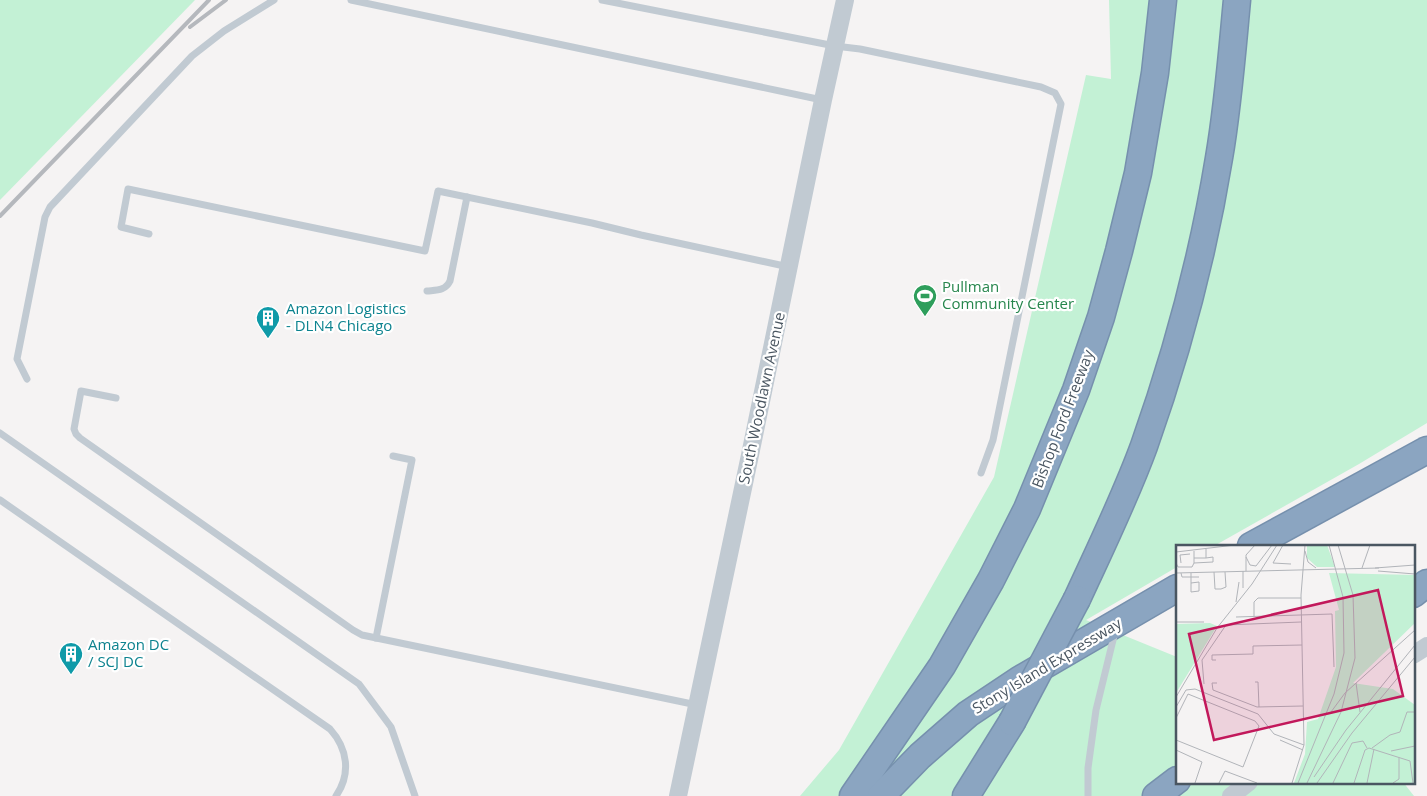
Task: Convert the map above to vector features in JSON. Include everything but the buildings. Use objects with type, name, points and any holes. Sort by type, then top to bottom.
[{"type":"highway","name":"Bishop Ford Freeway","points":[[853,796],[942,666],[991,580],[1027,509],[1076,390],[1101,317],[1120,251],[1138,173],[1155,73],[1163,0]]},
{"type":"highway","points":[[966,796],[1012,722],[1077,599],[1110,528],[1143,448],[1174,354],[1204,238],[1220,157],[1237,0]]},
{"type":"highway","points":[[1253,545],[1425,450]]},
{"type":"highway","points":[[1414,593],[1427,583]]},
{"type":"highway","name":"Stony Island Expressway","points":[[881,796],[920,756],[968,714],[1019,680],[1176,589]]},
{"type":"highway","points":[[1156,796],[1176,781]]},
{"type":"street","name":"South Woodlawn Avenue","points":[[678,796],[845,0]]},
{"type":"street","points":[[1414,654],[1427,646]]},
{"type":"street","points":[[1231,796],[1246,784]]},
{"type":"lane","points":[[27,379],[17,359],[45,217],[50,207],[192,56],[224,31],[274,0]]},
{"type":"lane","points":[[351,0],[823,100]]},
{"type":"lane","points":[[602,0],[836,46],[860,48],[1041,87],[1055,92],[1062,104],[993,440],[980,473]]},
{"type":"lane","points":[[149,234],[121,227],[128,189],[425,251],[438,191],[789,267]]},
{"type":"lane","points":[[427,291],[440,290],[447,287],[450,281],[466,197]]},
{"type":"lane","points":[[116,398],[81,391],[74,429],[76,434],[362,635],[697,705]]},
{"type":"lane","points":[[0,433],[359,684],[391,727],[415,796]]},
{"type":"lane","points":[[376,638],[412,460],[393,456]]},
{"type":"lane","points":[[0,500],[330,729],[337,737],[346,765],[346,776],[336,796]]},
{"type":"lane","points":[[1088,796],[1088,768],[1096,710],[1118,623]]},
{"type":"green space","points":[[0,0],[195,0],[0,200]]},
{"type":"green space","points":[[1109,0],[1427,0],[1427,423],[1216,545],[1176,545],[1176,568],[1086,620],[1176,657],[1176,784],[1405,784],[1414,796],[800,796],[839,750],[994,477],[1086,75],[1111,79]]},
{"type":"railway","points":[[0,216],[209,0]]},
{"type":"railway","points":[[190,27],[226,0]]},
{"type":"place","name":"Pullman Community Center","points":[[925,317]]},
{"type":"place","name":"Amazon Logistics - DLN4 Chicago","points":[[268,339]]},
{"type":"place","name":"Amazon DC / SCJ DC","points":[[71,675]]}]
